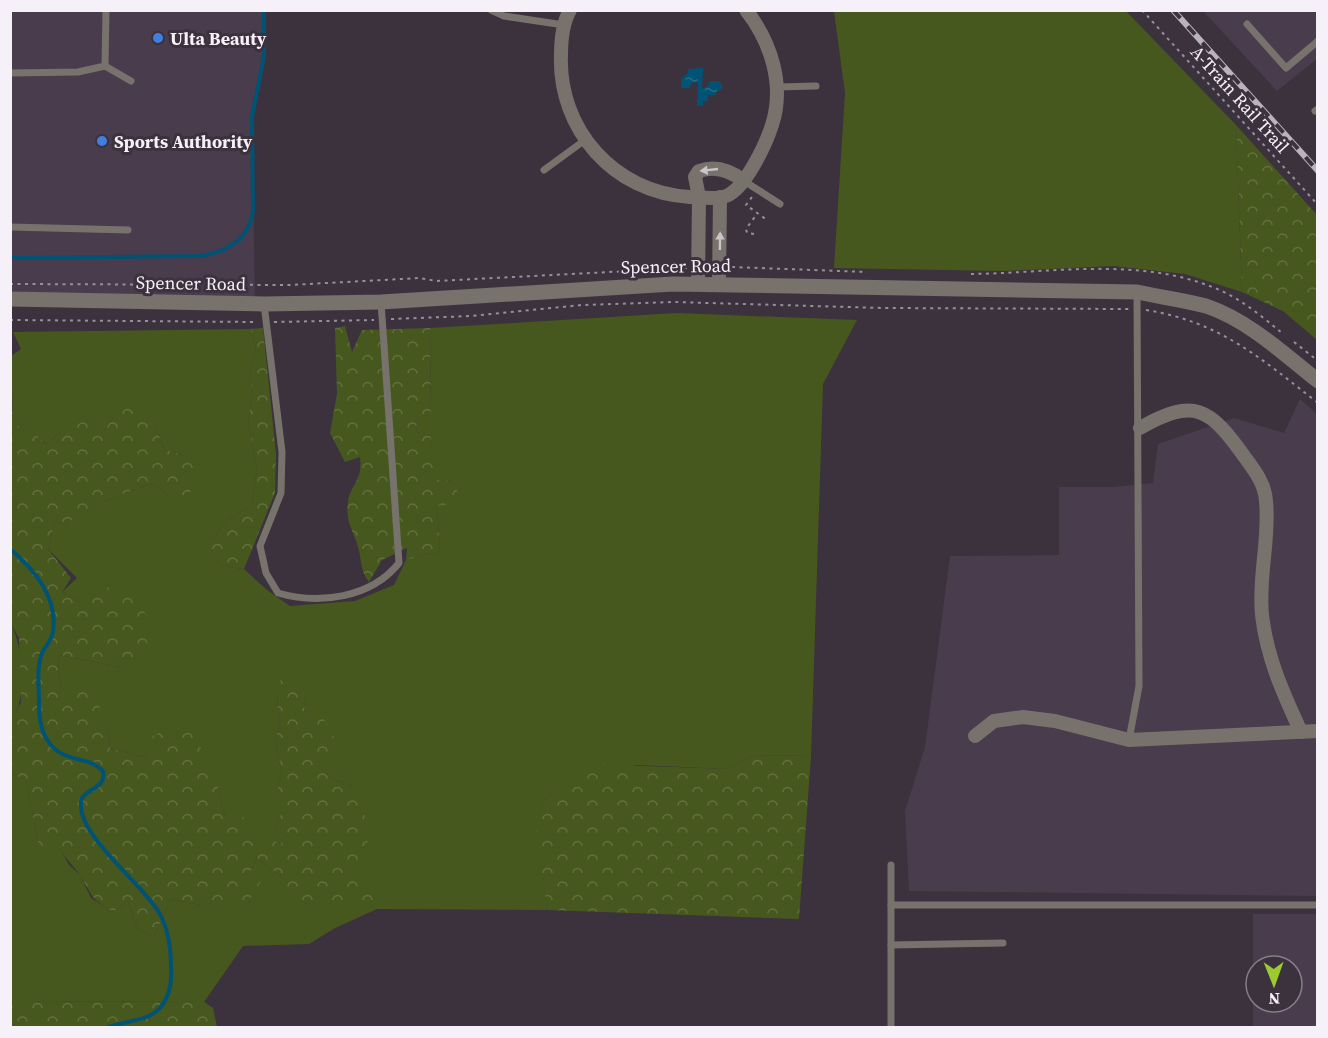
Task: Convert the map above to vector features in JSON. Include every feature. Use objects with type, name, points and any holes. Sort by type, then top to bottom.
[{"type":"street","points":[[570,10],[564,25],[562,83],[570,112],[585,140],[600,159],[634,182],[669,195],[699,197],[726,196],[744,181],[773,122],[776,87],[770,50],[746,10]]},
{"type":"street","points":[[698,284],[699,197],[695,177],[699,171],[706,168],[733,172],[744,181]]},
{"type":"street","points":[[719,284],[720,197]]},
{"type":"street","name":"Spencer Road","points":[[10,299],[264,304],[381,302],[581,288],[698,284],[1137,292],[1206,307],[1226,316],[1267,341],[1317,381]]},
{"type":"street","points":[[1140,428],[1161,416],[1190,410],[1208,414],[1232,439],[1261,481],[1266,499],[1267,536],[1261,572],[1262,614],[1273,673],[1301,732]]},
{"type":"street","points":[[975,736],[994,721],[1023,717],[1055,721],[1129,740],[1317,731]]},
{"type":"lane","points":[[105,66],[106,10]]},
{"type":"lane","points":[[491,10],[504,16],[564,25]]},
{"type":"lane","points":[[1247,24],[1286,68],[1317,41]]},
{"type":"lane","points":[[10,73],[78,72],[105,66],[132,81]]},
{"type":"lane","points":[[776,87],[816,86]]},
{"type":"lane","points":[[544,170],[585,140]]},
{"type":"lane","points":[[744,181],[780,204]]},
{"type":"lane","points":[[10,227],[128,230]]},
{"type":"lane","points":[[1129,740],[1139,686],[1140,428],[1137,292]]},
{"type":"lane","points":[[264,304],[282,452],[281,493],[260,546],[266,573],[278,593],[298,598],[334,597],[365,590],[388,576],[399,563],[381,302]]},
{"type":"lane","points":[[891,865],[891,1028]]},
{"type":"lane","points":[[891,905],[1317,904]]},
{"type":"lane","points":[[891,945],[1003,943]]},
{"type":"path","name":"A-Train Rail Trail","points":[[1142,10],[1317,205]]},
{"type":"path","points":[[758,190],[746,205],[767,220]]},
{"type":"path","points":[[754,234],[747,233],[746,229],[757,213]]},
{"type":"path","points":[[10,320],[267,322],[382,320],[471,316],[582,305],[674,302],[882,308],[1137,309],[1174,315],[1215,329],[1257,356],[1317,403]]},
{"type":"shaded area","points":[[11,11],[264,11],[264,56],[252,117],[255,304],[11,299]]},
{"type":"shaded area","points":[[1203,11],[1317,11],[1317,59],[1277,91]]},
{"type":"shaded area","points":[[1300,399],[1317,414],[1317,896],[909,891],[905,811],[925,747],[950,556],[1059,555],[1059,487],[1113,487],[1153,483],[1158,444],[1234,418],[1284,433]]},
{"type":"shaded area","points":[[1253,914],[1317,914],[1317,1027],[1253,1028],[1253,1014],[1304,1014],[1304,954],[1253,954]]},
{"type":"green space","points":[[834,11],[1126,11],[1236,125],[1242,292],[1185,274],[1113,266],[1003,271],[834,268],[845,93]]},
{"type":"green space","points":[[1236,125],[1317,215],[1317,340],[1283,311],[1242,292]]},
{"type":"green space","points":[[677,313],[857,320],[823,384],[811,756],[753,755],[728,769],[636,765],[565,784],[543,801],[537,824],[547,910],[377,909],[335,928],[309,944],[243,946],[204,1002],[11,1001],[10,774],[26,779],[38,842],[61,850],[69,865],[80,875],[91,898],[113,912],[128,901],[137,928],[154,937],[171,899],[201,905],[250,873],[257,858],[285,880],[344,874],[353,786],[331,778],[317,764],[304,715],[306,692],[277,690],[279,728],[275,739],[282,774],[277,790],[288,804],[276,823],[283,847],[254,840],[225,817],[218,787],[148,758],[110,748],[107,725],[62,688],[58,672],[59,655],[121,667],[80,602],[62,592],[77,578],[48,549],[54,525],[84,517],[105,501],[152,483],[168,495],[188,457],[164,449],[155,424],[114,416],[104,431],[62,431],[46,444],[29,428],[13,425],[11,356],[21,349],[13,332],[251,329],[256,350],[249,377],[253,389],[248,421],[257,469],[252,506],[229,519],[214,536],[204,538],[220,566],[244,569],[267,590],[290,606],[355,601],[394,585],[406,560],[440,551],[437,506],[452,481],[433,479],[431,435],[416,432],[417,420],[431,415],[430,328]]},
{"type":"green space","points":[[345,326],[352,352],[362,330],[430,328],[431,416],[417,420],[416,432],[431,435],[434,479],[452,481],[458,488],[452,504],[437,506],[440,551],[406,560],[407,548],[382,560],[369,582],[363,570],[348,515],[348,502],[360,471],[360,457],[345,462],[330,433],[337,394],[335,328]]},
{"type":"green space","points":[[263,328],[276,454],[275,493],[244,569],[220,566],[203,538],[214,536],[229,519],[252,506],[257,469],[248,421],[253,389],[249,377],[256,350],[251,329]]},
{"type":"green space","points":[[11,392],[14,425],[29,428],[46,444],[62,431],[85,421],[104,431],[114,416],[130,406],[155,424],[164,449],[188,457],[198,476],[188,496],[168,495],[152,483],[105,501],[85,517],[54,525],[48,549],[71,578],[62,592],[80,602],[94,586],[116,589],[130,595],[152,624],[146,648],[121,667],[59,655],[58,672],[62,688],[93,691],[107,725],[110,748],[148,758],[152,737],[164,730],[191,725],[218,787],[225,817],[241,812],[254,840],[269,836],[282,846],[276,823],[287,804],[277,790],[282,774],[275,739],[279,728],[277,690],[282,677],[299,681],[306,692],[304,715],[321,714],[335,739],[336,754],[318,765],[331,778],[353,786],[370,828],[364,861],[345,874],[368,886],[377,909],[304,904],[283,894],[285,880],[257,858],[250,873],[261,881],[247,905],[201,905],[171,899],[154,937],[137,928],[128,901],[113,912],[94,898],[61,850],[49,852],[38,842],[26,780],[11,774],[11,722],[21,702],[19,638],[10,622]]},
{"type":"green space","points":[[10,622],[18,645],[22,672],[20,699],[11,722]]},
{"type":"green space","points":[[753,755],[811,756],[799,919],[547,910],[536,824],[543,801],[590,764],[728,769]]},
{"type":"green space","points":[[11,1001],[204,1002],[213,1008],[217,1027],[11,1027]]},
{"type":"water","points":[[703,68],[702,88],[707,87],[710,81],[719,81],[723,88],[716,92],[716,95],[708,95],[708,101],[703,101],[703,106],[697,106],[698,82],[691,83],[690,88],[681,88],[681,79],[688,73],[688,69]]},
{"type":"waterway","points":[[10,258],[200,256],[228,248],[242,237],[251,221],[253,211],[252,117],[264,56],[264,10]]},
{"type":"waterway","points":[[10,549],[28,565],[48,595],[52,607],[54,619],[52,634],[43,651],[39,669],[39,712],[43,732],[48,741],[61,753],[90,763],[103,771],[100,784],[82,798],[81,811],[87,826],[98,842],[154,905],[162,918],[168,936],[171,978],[162,1006],[146,1017],[106,1028]]},
{"type":"railway","points":[[1173,10],[1318,171]]},
{"type":"place","name":"Ulta Beauty","points":[[158,38]]},
{"type":"place","name":"Sports Authority","points":[[102,141]]}]
